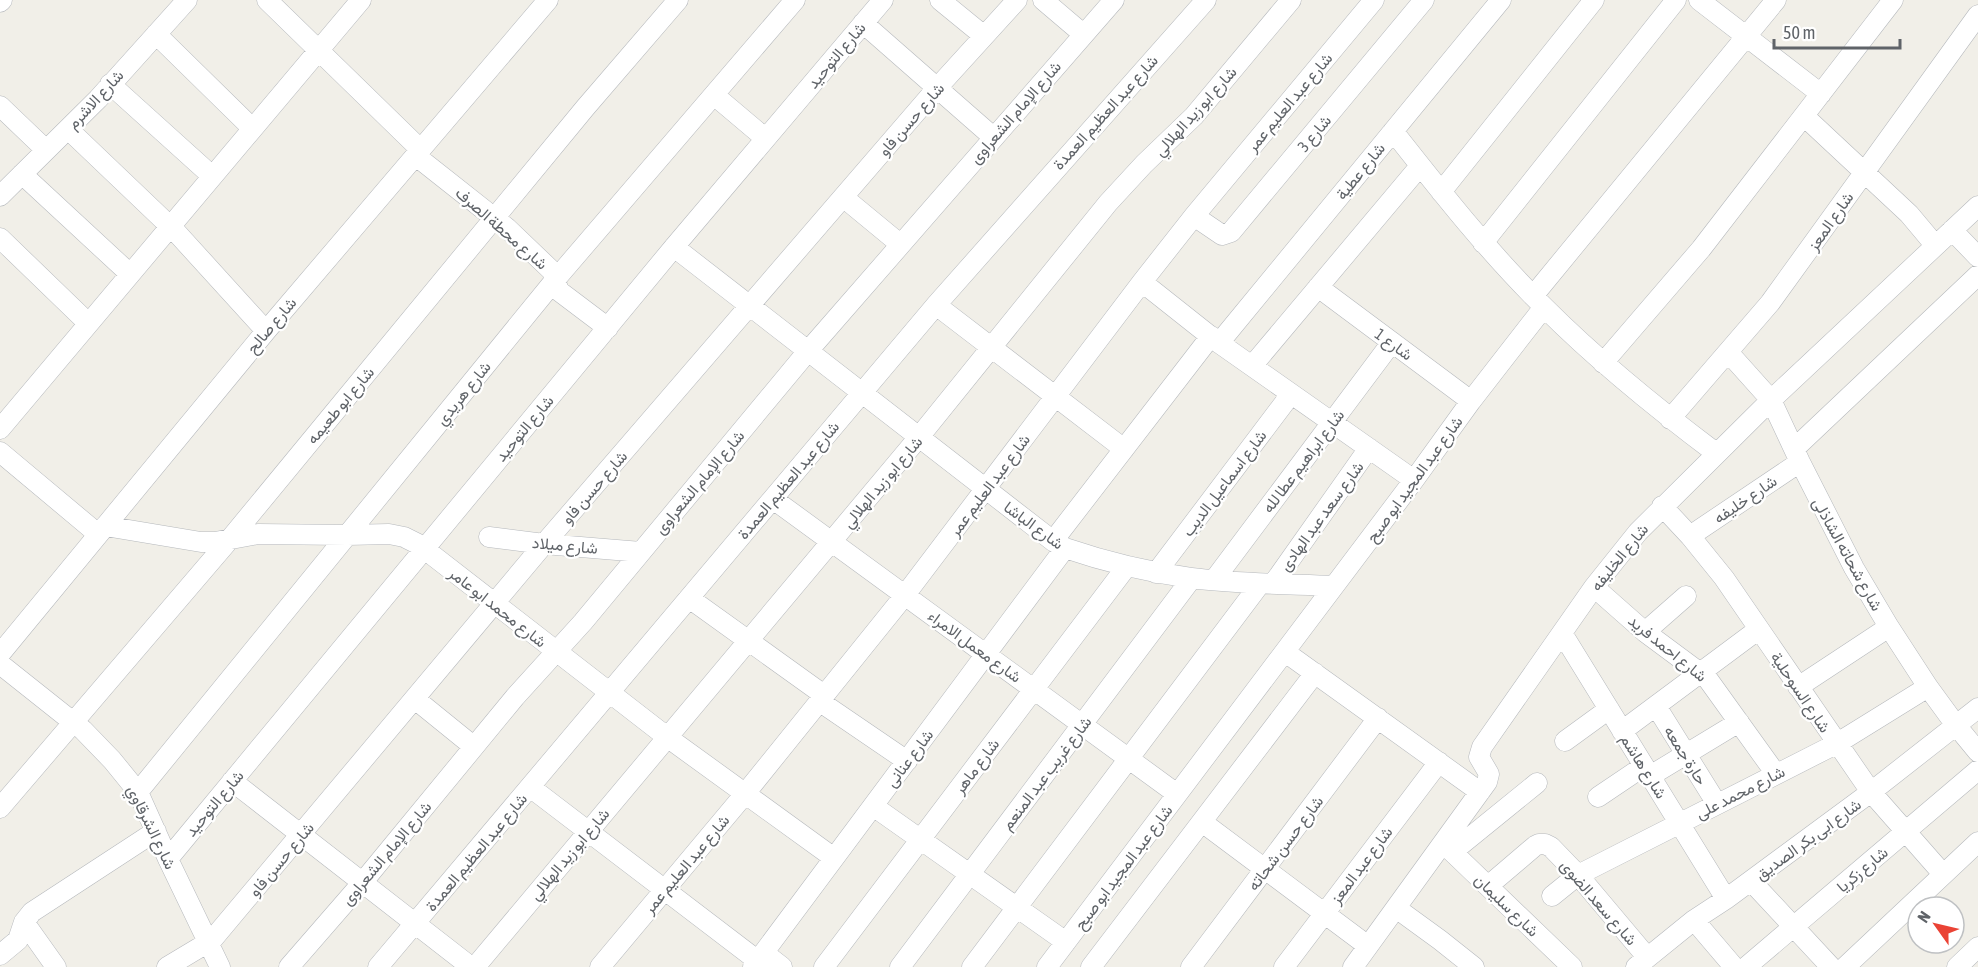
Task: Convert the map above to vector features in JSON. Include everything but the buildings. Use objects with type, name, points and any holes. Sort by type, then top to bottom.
[{"type":"street","name":"شارع الاشرم","points":[[0,196],[68,129],[187,0]]},
{"type":"street","name":"شارع محطة الصرف","points":[[267,0],[418,153],[495,218],[550,269],[559,291],[608,328]]},
{"type":"street","points":[[0,429],[361,0]]},
{"type":"street","name":"شارع صالح","points":[[0,654],[266,331],[548,0]]},
{"type":"street","name":"شارع ابو طعيمه","points":[[0,808],[230,539],[585,108],[678,0]]},
{"type":"street","name":"شارع هريدي","points":[[138,792],[555,280],[795,0]]},
{"type":"street","name":"شارع التوحيد","points":[[168,859],[674,247],[883,0]]},
{"type":"street","points":[[940,0],[984,36]]},
{"type":"street","name":"شارع حسن فاو","points":[[167,967],[208,944],[544,544],[937,88],[1017,0]]},
{"type":"street","points":[[1043,0],[1083,34]]},
{"type":"street","name":"شارع الإمام الشعراوى","points":[[289,967],[808,351],[1114,0]]},
{"type":"street","name":"شارع عبد العظيم العمدة","points":[[378,967],[936,305],[1206,0]]},
{"type":"street","name":"شارع ابو زيد الهلالي","points":[[473,967],[920,438],[1108,203],[1194,116],[1291,0]]},
{"type":"street","name":"شارع عبد العليم عمر","points":[[600,967],[744,795],[905,595],[1194,216],[1374,0]]},
{"type":"street","name":"شارع 3","points":[[1194,216],[1222,236],[1231,232],[1424,0]]},
{"type":"street","name":"شارع عطية","points":[[1215,339],[1393,131],[1501,0]]},
{"type":"street","points":[[1441,192],[1594,0]]},
{"type":"street","points":[[1483,243],[1676,0]]},
{"type":"street","points":[[1699,0],[1821,94]]},
{"type":"street","name":"شارع عبد المجيد ابو صبح","points":[[1047,967],[1414,480],[1539,302],[1776,0]]},
{"type":"street","points":[[1603,363],[1701,249],[1893,0]]},
{"type":"street","name":"شارع المعز","points":[[1670,419],[1770,303],[1978,15]]},
{"type":"street","points":[[863,23],[993,137]]},
{"type":"street","points":[[156,34],[252,128]]},
{"type":"street","points":[[110,84],[212,176]]},
{"type":"street","points":[[714,95],[765,138]]},
{"type":"street","points":[[0,106],[46,150]]},
{"type":"street","points":[[1804,116],[1909,214],[1935,245]]},
{"type":"street","points":[[68,129],[170,226],[266,331]]},
{"type":"street","points":[[1393,131],[1483,243],[1539,302],[1603,363],[1670,419],[1716,453]]},
{"type":"street","points":[[1252,366],[1420,166]]},
{"type":"street","points":[[22,174],[130,274]]},
{"type":"street","points":[[843,197],[900,244]]},
{"type":"street","name":"شارع الخليفه","points":[[1353,967],[1396,908],[1448,848],[1489,778],[1479,757],[1482,747],[1594,586],[1616,559],[1662,506],[1716,453],[1978,206]]},
{"type":"street","points":[[1952,230],[1978,257]]},
{"type":"street","points":[[0,237],[88,323]]},
{"type":"street","name":"شارع الباشا","points":[[674,247],[1059,545],[1156,573],[1267,584],[1334,586]]},
{"type":"street","name":"شارع خليفه","points":[[1690,536],[1797,455],[1978,275]]},
{"type":"street","points":[[1142,282],[1252,366],[1414,480]]},
{"type":"street","name":"شارع 1","points":[[1318,287],[1471,401]]},
{"type":"street","points":[[936,305],[1124,449]]},
{"type":"street","name":"شارع عنانى","points":[[758,960],[986,654],[1124,449],[1215,339]]},
{"type":"street","name":"شارع ابراهيم عطا لله","points":[[1214,580],[1392,342]]},
{"type":"street","name":"شارع شحاته الشاذلى","points":[[1728,352],[1771,400],[1854,568],[1928,687],[1978,752]]},
{"type":"street","name":"شارع اسماعيل الديب","points":[[1156,573],[1291,394]]},
{"type":"street","name":"شارع سعد عبد الهادى","points":[[972,967],[1369,448]]},
{"type":"street","points":[[0,452],[101,530]]},
{"type":"street","name":"شارع معمل الامراء","points":[[773,499],[1177,794]]},
{"type":"street","name":"شارع السوحلية","points":[[1662,506],[1724,578],[1871,792],[1943,874]]},
{"type":"street","name":"شارع محمد ابو عامر","points":[[101,530],[201,543],[258,534],[397,535],[411,540],[744,795],[834,858]]},
{"type":"street","name":"شارع ميلاد","points":[[489,537],[641,552]]},
{"type":"street","name":"شارع ماهر","points":[[824,967],[1127,566]]},
{"type":"street","name":"شارع غريب عبد المنعم","points":[[900,967],[1192,578]]},
{"type":"street","name":"شارع احمد فريد","points":[[1594,586],[1645,632],[1707,678],[1776,774]]},
{"type":"street","points":[[1645,632],[1686,596]]},
{"type":"street","points":[[690,598],[907,761]]},
{"type":"street","points":[[1798,687],[1889,627]]},
{"type":"street","points":[[1622,731],[1759,629]]},
{"type":"street","name":"شارع هاشم","points":[[1562,633],[1726,899]]},
{"type":"street","points":[[1285,652],[1480,792]]},
{"type":"street","name":"شارع الشرقاوي","points":[[0,664],[73,721],[103,749],[138,792],[220,967]]},
{"type":"street","points":[[1102,963],[1202,822],[1315,674]]},
{"type":"street","name":"شارع محمد على","points":[[1552,896],[1578,875],[1836,744],[1928,687]]},
{"type":"street","points":[[415,699],[473,746]]},
{"type":"street","name":"حارة جمعه","points":[[1656,706],[1717,804]]},
{"type":"street","name":"شارع ابى بكر الصديق","points":[[1641,962],[1694,920],[1871,792],[1978,708]]},
{"type":"street","points":[[1565,741],[1609,709]]},
{"type":"street","name":"شارع حسن شحاته","points":[[1191,967],[1378,718]]},
{"type":"street","points":[[1598,797],[1647,771],[1686,754],[1738,722]]},
{"type":"street","name":"شارع عبد المعز","points":[[1284,967],[1438,762]]},
{"type":"street","name":"شارع زكريا","points":[[1746,967],[1978,770]]},
{"type":"street","points":[[232,781],[415,925],[473,967]]},
{"type":"street","points":[[1448,848],[1537,783]]},
{"type":"street","points":[[530,787],[758,960],[782,967]]},
{"type":"street","points":[[873,806],[1066,942]]},
{"type":"street","points":[[1202,822],[1368,946]]},
{"type":"street","points":[[0,955],[18,940],[24,922],[32,912],[156,831]]},
{"type":"street","points":[[1845,967],[1978,842]]},
{"type":"street","name":"شارع سعد الضوى","points":[[1488,886],[1539,844],[1551,847],[1578,875],[1641,962]]},
{"type":"street","name":"شارع سليمان","points":[[1448,848],[1572,967]]},
{"type":"street","points":[[1751,881],[1831,967]]},
{"type":"street","points":[[1396,908],[1474,967]]},
{"type":"street","points":[[1694,920],[1734,967]]},
{"type":"street","points":[[24,922],[56,967]]},
{"type":"street","points":[[1957,967],[1978,947]]}]
